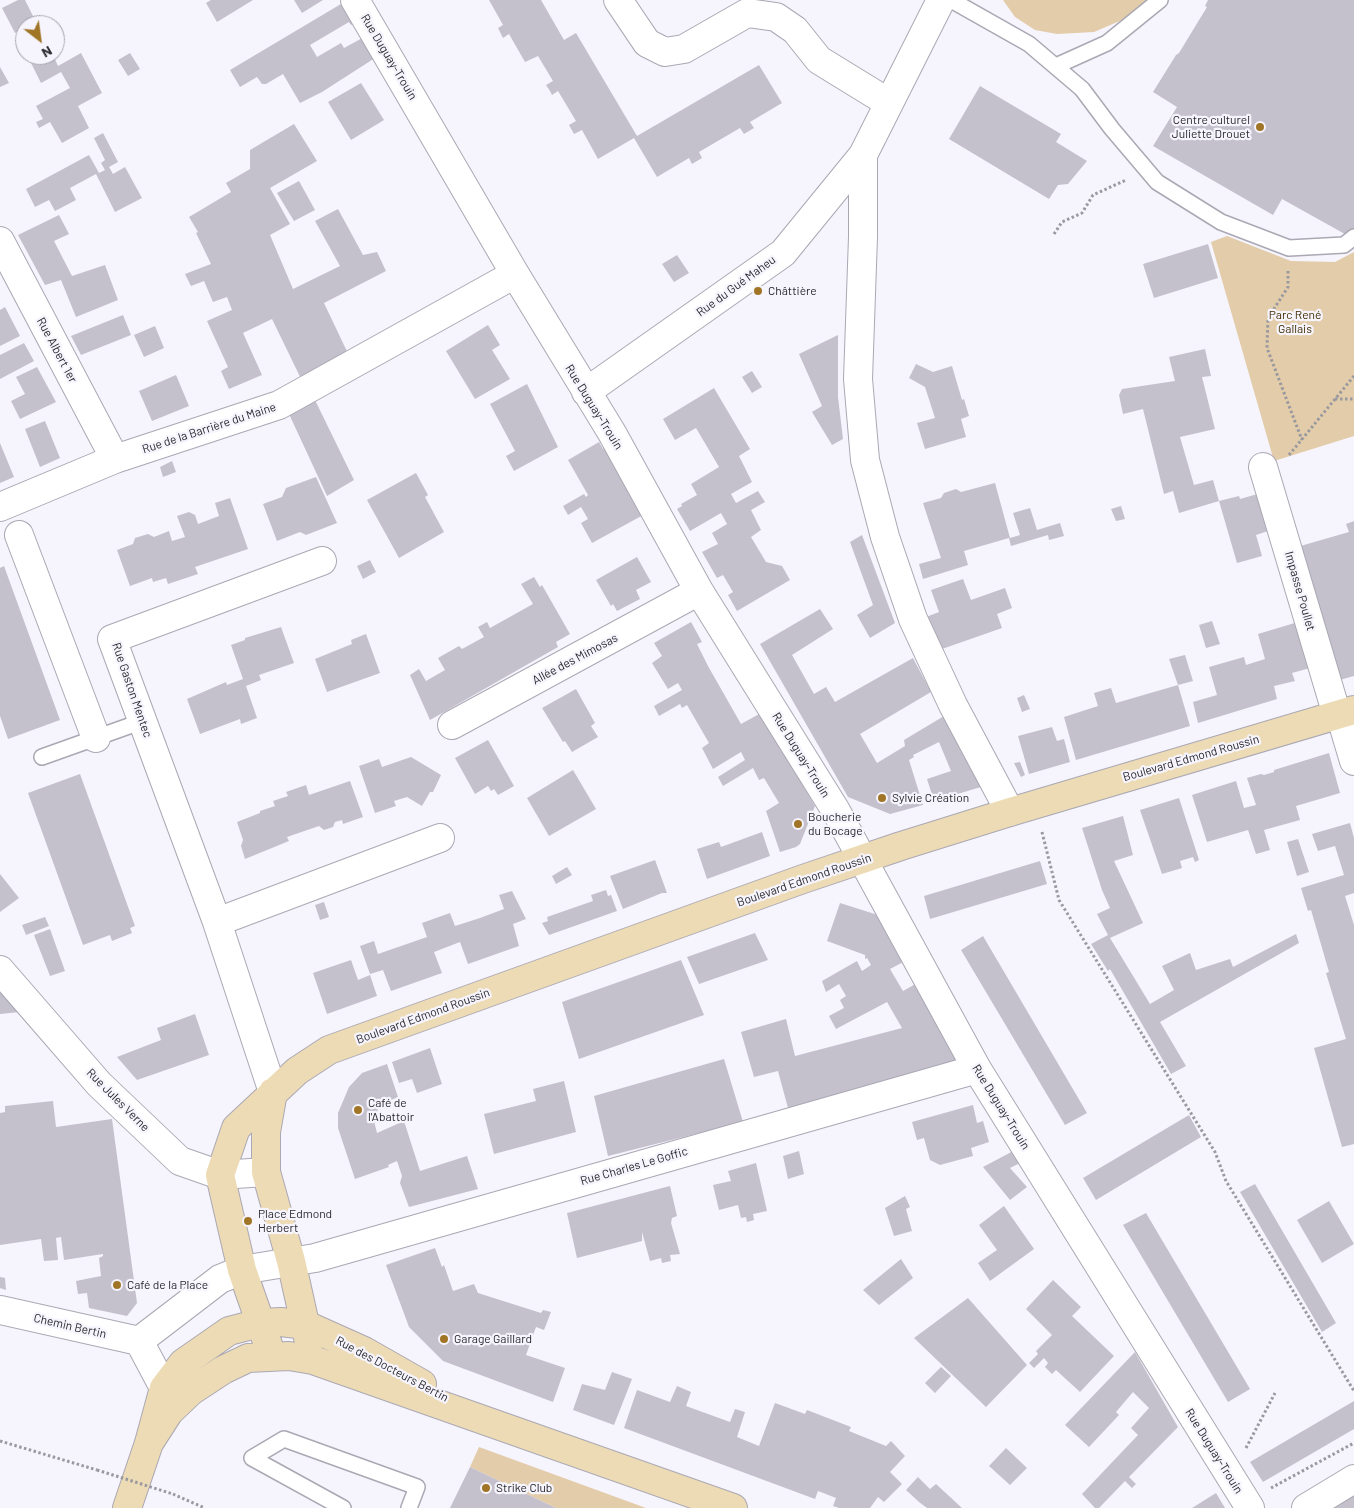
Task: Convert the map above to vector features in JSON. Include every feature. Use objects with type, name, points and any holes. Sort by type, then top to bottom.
[{"type":"street","name":"Rue Duguay-Trouin","points":[[355,0],[514,274],[612,434],[699,592],[836,811],[976,1068],[1248,1505]]},
{"type":"street","points":[[618,0],[647,43],[665,52],[684,49],[747,13],[776,17],[795,30],[819,60],[889,102]]},
{"type":"street","points":[[941,0],[863,155],[863,238],[858,378],[865,460],[885,536],[913,618],[953,705],[1022,808]]},
{"type":"street","name":"Rue du Gué Maheu","points":[[586,392],[782,253],[863,155]]},
{"type":"street","name":"Rue Albert 1er","points":[[0,242],[115,459]]},
{"type":"street","name":"Rue de la Barrière du Maine","points":[[0,507],[115,459],[279,405],[514,274]]},
{"type":"street","name":"Impasse Poullet","points":[[1266,476],[1344,713],[1354,761]]},
{"type":"street","points":[[19,535],[96,738]]},
{"type":"street","name":"Rue Gaston Mentec","points":[[273,1092],[217,922],[112,639],[322,561]]},
{"type":"street","name":"Allée des Mimosas","points":[[452,726],[699,592]]},
{"type":"street","name":"Boulevard Edmond Roussin","points":[[273,1092],[297,1071],[330,1050],[803,879],[1022,808],[1344,713]]},
{"type":"street","points":[[217,922],[440,838]]},
{"type":"street","name":"Rue Jules Verne","points":[[0,970],[99,1084],[180,1161],[220,1175],[266,1172]]},
{"type":"street","name":"Rue Charles Le Goffic","points":[[291,1261],[315,1258],[976,1068]]},
{"type":"street","points":[[273,1092],[266,1132],[266,1172],[291,1261],[313,1360]]},
{"type":"street","points":[[272,1356],[242,1270],[220,1175],[236,1128],[273,1092]]},
{"type":"street","points":[[164,1388],[140,1342],[220,1279],[242,1270],[291,1261]]},
{"type":"street","name":"Chemin Bertin","points":[[0,1310],[140,1342]]},
{"type":"street","name":"Rue des Docteurs Bertin","points":[[128,1508],[164,1388],[183,1363],[201,1349],[228,1331],[260,1323],[281,1322],[306,1325],[364,1351],[489,1421]]},
{"type":"street","name":"Rue des Docteurs Bertin","points":[[149,1443],[169,1412],[191,1391],[223,1370],[248,1358],[272,1356],[313,1360],[732,1508]]},
{"type":"street","points":[[1306,1508],[1354,1479]]},
{"type":"lane","points":[[951,0],[1030,44],[1082,89],[1112,129],[1157,182],[1221,222],[1289,248],[1344,245],[1354,237]]},
{"type":"lane","points":[[1056,66],[1107,43],[1160,0]]},
{"type":"lane","points":[[42,757],[143,721]]},
{"type":"lane","points":[[343,1508],[252,1458],[284,1438],[417,1487],[409,1508]]},
{"type":"path","points":[[1054,234],[1062,222],[1082,213],[1093,195],[1147,170]]},
{"type":"path","points":[[1289,248],[1288,287],[1268,318],[1267,348],[1302,440]]},
{"type":"path","points":[[1266,476],[1302,440],[1354,376]]},
{"type":"path","points":[[1336,399],[1354,398]]},
{"type":"path","points":[[1022,808],[1059,900],[1215,1152],[1226,1181],[1354,1391]]},
{"type":"path","points":[[1230,1477],[1275,1393]]},
{"type":"path","points":[[0,1441],[173,1494],[205,1508]]},
{"type":"path","points":[[1248,1505],[1354,1443]]},
{"type":"green space","points":[[1003,0],[1150,0],[1136,14],[1094,32],[1057,34],[1035,30],[1015,17]]},
{"type":"green space","name":"Parc René Gallais","points":[[1227,236],[1291,261],[1335,262],[1354,252],[1354,436],[1274,461],[1211,242]]},
{"type":"green space","points":[[479,1447],[646,1508],[556,1508],[470,1467]]},
{"type":"building","points":[[18,0],[25,0],[32,15],[15,15],[15,33],[2,8]]},
{"type":"building","points":[[211,0],[253,0],[217,22],[206,3]]},
{"type":"building","points":[[294,0],[323,0],[302,13]]},
{"type":"building","points":[[489,0],[541,0],[564,40],[576,33],[637,136],[759,65],[782,103],[750,122],[754,128],[744,134],[740,128],[699,152],[702,158],[692,164],[689,158],[657,177],[634,138],[598,159],[582,130],[574,134],[569,125],[576,121],[558,91],[552,95],[546,85],[553,81],[538,56],[525,62],[509,34],[503,38],[498,28],[503,25]]},
{"type":"building","name":"Centre culturel Juliette Drouet","points":[[1208,0],[1354,0],[1354,235],[1352,238],[1282,199],[1273,215],[1153,146],[1177,107],[1153,92],[1207,7],[1205,6]]},
{"type":"building","points":[[346,1],[358,22],[351,25],[349,22],[310,45],[317,57],[341,43],[344,48],[366,36],[378,56],[322,92],[300,103],[283,74],[266,84],[262,84],[257,77],[240,87],[230,70]]},
{"type":"building","points":[[81,53],[102,93],[78,106],[89,128],[62,143],[50,122],[39,128],[36,122],[43,119],[36,106],[70,88],[61,72],[41,83],[32,65],[58,66],[65,65],[65,62]]},
{"type":"building","points":[[130,53],[140,69],[128,76],[118,60]]},
{"type":"building","points":[[0,67],[9,83],[0,87]]},
{"type":"building","points":[[361,83],[384,120],[351,140],[328,102]]},
{"type":"building","points":[[980,86],[1061,134],[1056,142],[1087,161],[1068,184],[1058,185],[1049,199],[949,139]]},
{"type":"building","points":[[294,124],[317,161],[270,188],[290,224],[270,235],[293,289],[340,266],[315,221],[338,209],[363,255],[377,252],[386,271],[324,303],[352,362],[305,387],[272,319],[243,333],[262,375],[229,389],[221,371],[228,367],[207,321],[232,310],[227,297],[213,302],[204,281],[191,286],[185,274],[211,264],[196,233],[198,232],[189,217],[231,192],[226,183],[250,169],[250,150]]},
{"type":"building","points":[[103,133],[118,162],[109,167],[113,174],[125,167],[142,198],[115,212],[96,174],[70,188],[76,200],[55,211],[49,200],[35,207],[26,189],[89,155],[99,173],[105,170],[101,163],[105,160],[94,138]]},
{"type":"building","points":[[299,181],[315,210],[294,221],[277,193]]},
{"type":"building","points":[[59,215],[69,234],[54,241],[72,276],[105,265],[118,300],[76,317],[61,280],[45,285],[18,235]]},
{"type":"building","points":[[1208,244],[1218,278],[1154,298],[1143,264]]},
{"type":"building","points":[[677,255],[689,273],[674,282],[662,264]]},
{"type":"building","points":[[5,307],[20,336],[0,346],[0,310]]},
{"type":"building","points":[[123,315],[131,335],[81,355],[71,336]]},
{"type":"building","points":[[488,325],[500,345],[492,350],[510,379],[475,399],[446,351]]},
{"type":"building","points":[[155,326],[164,348],[144,357],[134,335]]},
{"type":"building","points":[[838,335],[838,397],[843,439],[832,445],[812,412],[822,406],[799,354]]},
{"type":"building","points":[[24,343],[34,361],[0,379],[0,355]]},
{"type":"building","points":[[1205,349],[1211,376],[1202,377],[1215,429],[1180,437],[1194,485],[1213,480],[1219,501],[1179,513],[1173,491],[1164,494],[1143,409],[1123,414],[1119,395],[1122,389],[1175,381],[1169,357]]},
{"type":"building","points":[[916,364],[933,372],[952,366],[969,416],[961,419],[966,437],[925,449],[917,423],[935,418],[925,387],[909,378]]},
{"type":"building","points":[[37,367],[56,402],[20,419],[11,401],[25,394],[16,377]]},
{"type":"building","points":[[752,371],[762,387],[752,393],[742,377]]},
{"type":"building","points":[[176,375],[189,406],[152,421],[139,391]]},
{"type":"building","points":[[527,384],[558,447],[514,471],[506,456],[515,451],[490,404]]},
{"type":"building","points":[[714,388],[750,449],[739,456],[752,482],[731,494],[736,503],[758,491],[765,502],[751,510],[761,530],[751,537],[766,562],[782,566],[790,580],[737,611],[728,595],[733,592],[723,575],[717,578],[702,552],[718,544],[712,533],[727,524],[721,513],[690,531],[677,509],[682,506],[681,504],[697,495],[691,484],[719,467],[696,428],[675,440],[663,419]]},
{"type":"building","points":[[315,400],[354,480],[327,496],[289,414]]},
{"type":"building","points":[[45,421],[60,458],[40,467],[25,429]]},
{"type":"building","points":[[599,442],[603,449],[606,447],[645,514],[592,543],[581,523],[588,519],[581,507],[568,515],[563,506],[584,494],[586,497],[588,495],[568,460]]},
{"type":"building","points":[[0,443],[14,477],[0,483]]},
{"type":"building","points":[[172,461],[176,472],[163,477],[160,467]]},
{"type":"building","points":[[416,473],[428,495],[425,497],[444,532],[399,558],[367,500]]},
{"type":"building","points":[[316,477],[337,523],[306,535],[300,532],[277,541],[263,504],[282,497],[286,488]]},
{"type":"building","points":[[995,483],[1010,538],[1020,535],[1013,513],[1030,508],[1037,530],[1060,523],[1064,536],[1049,540],[1048,535],[1011,546],[1009,538],[964,551],[968,565],[923,579],[919,564],[941,558],[923,503],[941,498],[944,493],[956,489],[961,492]]},
{"type":"building","points":[[1261,493],[1271,530],[1256,535],[1262,556],[1237,563],[1219,501],[1239,496],[1240,499]]},
{"type":"building","points":[[230,498],[248,549],[195,567],[198,574],[168,584],[166,578],[153,582],[152,578],[130,586],[117,550],[133,544],[135,538],[148,534],[154,537],[169,531],[172,541],[185,537],[177,516],[189,512],[195,515],[198,524],[219,516],[215,503]]},
{"type":"building","points":[[1121,506],[1125,519],[1116,521],[1111,509]]},
{"type":"building","points":[[1354,521],[1354,676],[1336,681],[1297,547],[1349,532],[1346,524]]},
{"type":"building","points":[[862,535],[895,623],[870,638],[857,615],[873,605],[850,542]]},
{"type":"building","points":[[637,557],[651,582],[636,590],[640,599],[617,611],[613,604],[611,606],[596,580]]},
{"type":"building","points":[[370,560],[376,572],[363,579],[357,566]]},
{"type":"building","points":[[4,566],[60,720],[8,739],[0,716],[0,568]]},
{"type":"building","points":[[534,577],[540,587],[542,585],[570,634],[556,642],[558,647],[430,720],[410,675],[419,669],[426,681],[445,670],[438,658],[459,646],[462,649],[484,637],[478,627],[487,622],[490,628],[533,604],[521,584]]},
{"type":"building","points":[[963,579],[971,600],[1005,588],[1012,608],[997,614],[1002,628],[942,649],[926,617],[939,612],[931,590]]},
{"type":"building","points":[[820,609],[833,629],[792,655],[814,694],[826,687],[835,702],[913,658],[931,692],[860,734],[877,763],[905,746],[904,740],[944,716],[974,766],[981,787],[934,801],[927,779],[951,771],[939,742],[913,755],[914,757],[909,760],[923,805],[890,814],[848,797],[760,644]]},
{"type":"building","points":[[1212,621],[1220,644],[1206,648],[1199,625]]},
{"type":"building","points":[[691,622],[702,642],[697,644],[741,724],[761,713],[815,806],[800,844],[796,847],[780,852],[766,811],[779,803],[764,778],[759,780],[753,768],[723,786],[718,777],[745,760],[741,752],[713,769],[702,748],[709,743],[687,705],[682,708],[680,704],[659,716],[654,706],[682,690],[678,683],[668,689],[652,663],[662,656],[654,643]]},
{"type":"building","points":[[1298,622],[1310,668],[1292,673],[1295,681],[1274,686],[1277,699],[1198,723],[1193,702],[1217,695],[1209,667],[1244,657],[1246,665],[1265,659],[1258,634]]},
{"type":"building","points":[[281,627],[294,663],[259,675],[261,680],[246,686],[257,718],[241,724],[240,719],[200,734],[187,699],[226,682],[227,685],[243,679],[231,645],[245,640],[245,638]]},
{"type":"building","points":[[366,634],[380,673],[327,692],[315,659],[352,644],[351,640]]},
{"type":"building","points":[[1185,655],[1193,681],[1178,685],[1169,659]]},
{"type":"building","points":[[1178,685],[1190,726],[1076,760],[1064,717],[1098,706],[1094,693],[1111,688],[1116,703]]},
{"type":"building","points":[[576,689],[595,723],[591,726],[598,737],[572,752],[565,741],[563,742],[542,708]]},
{"type":"building","points":[[1024,695],[1030,709],[1022,712],[1017,698]]},
{"type":"building","points":[[1052,727],[1057,741],[1064,739],[1070,762],[1029,774],[1018,736]]},
{"type":"building","points":[[488,740],[514,786],[498,795],[494,789],[491,791],[488,786],[475,794],[455,758]]},
{"type":"building","points":[[1329,753],[1340,793],[1296,806],[1300,820],[1264,830],[1270,850],[1256,854],[1248,830],[1207,842],[1192,795],[1236,781],[1244,808],[1256,805],[1247,778],[1274,772],[1274,770]]},
{"type":"building","points":[[411,757],[441,775],[433,792],[430,792],[422,806],[407,797],[394,801],[396,806],[375,813],[359,766],[379,759],[382,767]]},
{"type":"building","points":[[1020,762],[1025,775],[1021,777],[1014,763]]},
{"type":"building","points":[[573,770],[596,809],[549,836],[527,798]]},
{"type":"building","points":[[80,774],[135,926],[130,928],[132,933],[112,941],[110,935],[83,945],[28,793]]},
{"type":"building","points":[[350,781],[363,817],[343,824],[342,820],[335,822],[333,827],[324,830],[319,826],[287,837],[289,841],[245,859],[241,846],[243,840],[237,822],[275,806],[273,801],[288,796],[286,792],[306,785],[309,795]]},
{"type":"building","points":[[1179,798],[1199,860],[1195,862],[1193,857],[1180,861],[1182,868],[1162,874],[1140,810]]},
{"type":"building","points":[[1123,816],[1133,855],[1114,861],[1143,923],[1110,938],[1150,1004],[1174,990],[1162,966],[1190,953],[1196,970],[1230,959],[1233,967],[1296,934],[1299,943],[1160,1022],[1186,1066],[1171,1074],[1110,969],[1108,971],[1091,944],[1108,935],[1097,914],[1110,908],[1102,890],[1082,828]]},
{"type":"building","points":[[1350,823],[1354,838],[1354,893],[1345,896],[1354,925],[1354,1144],[1342,1147],[1314,1048],[1346,1039],[1326,973],[1329,972],[1311,910],[1308,911],[1301,888],[1344,875],[1335,846],[1318,851],[1312,834]]},
{"type":"building","points":[[762,832],[770,856],[707,879],[697,849],[719,842],[721,847]]},
{"type":"building","points":[[1298,839],[1309,872],[1297,876],[1287,842]]},
{"type":"building","points":[[655,860],[667,893],[662,893],[623,909],[610,876]]},
{"type":"building","points":[[1040,861],[1047,884],[930,919],[924,896]]},
{"type":"building","points":[[567,867],[572,875],[556,884],[552,876]]},
{"type":"building","points":[[0,874],[19,898],[0,912]]},
{"type":"building","points":[[606,890],[608,896],[611,895],[617,911],[549,935],[542,923],[548,921],[547,917],[593,901],[591,895]]},
{"type":"building","points":[[512,891],[526,919],[513,924],[519,946],[468,964],[460,942],[434,952],[442,973],[391,991],[383,970],[370,974],[360,946],[374,941],[378,954],[427,937],[422,923],[450,913],[455,926],[480,918],[504,909],[499,895]]},
{"type":"building","points":[[324,902],[329,917],[320,920],[315,905]]},
{"type":"building","points":[[840,903],[881,916],[907,960],[890,969],[903,991],[919,982],[961,1055],[952,1066],[788,1108],[778,1071],[754,1077],[741,1032],[786,1019],[795,1056],[902,1028],[887,1002],[836,1029],[829,1016],[844,1008],[840,1000],[846,996],[839,984],[826,992],[822,981],[857,961],[862,971],[871,965],[867,958],[865,959],[865,955],[827,941]]},
{"type":"building","points":[[45,917],[49,926],[26,935],[22,925]]},
{"type":"building","points":[[50,929],[65,971],[50,976],[34,935]]},
{"type":"building","points":[[755,933],[768,960],[699,984],[687,957]]},
{"type":"building","points":[[983,936],[1087,1113],[1065,1125],[961,950]]},
{"type":"building","points":[[351,960],[358,980],[370,975],[377,996],[327,1014],[313,973]]},
{"type":"building","points":[[681,960],[704,1015],[579,1059],[562,1002]]},
{"type":"building","points":[[0,989],[20,1012],[0,1014]]},
{"type":"building","points":[[195,1014],[209,1055],[137,1080],[117,1057],[161,1040],[157,1028]]},
{"type":"building","points":[[430,1048],[442,1084],[417,1093],[412,1079],[399,1083],[392,1062]]},
{"type":"building","points":[[724,1059],[743,1122],[608,1156],[594,1096]]},
{"type":"building","points":[[387,1064],[398,1097],[382,1104],[378,1109],[374,1121],[377,1133],[404,1121],[420,1171],[467,1156],[478,1189],[409,1207],[400,1183],[402,1176],[397,1161],[388,1165],[389,1167],[355,1179],[338,1128],[338,1113],[349,1087],[362,1073]]},
{"type":"building","points":[[564,1081],[576,1132],[494,1154],[484,1114],[536,1101],[533,1089]]},
{"type":"building","points":[[53,1101],[56,1127],[112,1119],[137,1303],[127,1316],[89,1308],[87,1293],[78,1294],[76,1281],[101,1276],[99,1258],[103,1254],[64,1260],[61,1237],[56,1238],[58,1260],[44,1261],[41,1239],[0,1245],[0,1113],[5,1112],[5,1106]]},
{"type":"building","points":[[973,1105],[977,1123],[983,1121],[989,1142],[971,1148],[973,1156],[940,1165],[930,1160],[924,1138],[917,1140],[912,1122]]},
{"type":"building","points":[[1189,1115],[1201,1137],[1096,1200],[1083,1178]]},
{"type":"building","points":[[1017,1149],[1024,1161],[1010,1168],[1027,1187],[1010,1200],[983,1167]]},
{"type":"building","points":[[799,1151],[804,1174],[788,1179],[783,1156]]},
{"type":"building","points":[[756,1163],[767,1211],[753,1214],[754,1220],[747,1222],[746,1217],[741,1218],[738,1205],[719,1210],[713,1185],[731,1181],[728,1171]]},
{"type":"building","points":[[1255,1184],[1336,1323],[1322,1332],[1240,1192]]},
{"type":"building","points":[[670,1186],[677,1216],[672,1218],[671,1223],[680,1254],[670,1255],[671,1261],[662,1263],[661,1258],[650,1261],[642,1232],[642,1241],[577,1258],[567,1213]]},
{"type":"building","points":[[905,1196],[910,1207],[906,1209],[912,1231],[894,1236],[885,1208]]},
{"type":"building","points":[[1329,1201],[1354,1244],[1322,1263],[1297,1220]]},
{"type":"building","points":[[1004,1206],[1034,1249],[990,1281],[978,1263],[997,1250],[979,1225]]},
{"type":"building","points":[[1146,1213],[1250,1389],[1228,1402],[1123,1225]]},
{"type":"building","points":[[435,1248],[442,1267],[444,1265],[453,1291],[474,1284],[478,1293],[541,1313],[543,1310],[551,1312],[544,1330],[536,1327],[526,1355],[565,1368],[553,1402],[443,1361],[409,1327],[386,1265]]},
{"type":"building","points":[[901,1259],[913,1278],[879,1305],[863,1290]]},
{"type":"building","points":[[0,1277],[5,1278],[6,1290],[0,1288]]},
{"type":"building","points":[[1053,1280],[1081,1307],[1072,1316],[1114,1356],[1080,1392],[1056,1370],[1052,1374],[1045,1367],[1048,1363],[1044,1358],[1034,1368],[1029,1363],[1038,1354],[1036,1351],[1052,1335],[1026,1309]]},
{"type":"building","points":[[968,1298],[1027,1365],[986,1407],[914,1338]]},
{"type":"building","points":[[1135,1352],[1178,1427],[1129,1477],[1136,1484],[1132,1488],[1125,1481],[1099,1508],[1095,1508],[1082,1494],[1138,1435],[1131,1428],[1149,1408],[1133,1392],[1116,1412],[1119,1415],[1089,1447],[1065,1425]]},
{"type":"building","points":[[941,1367],[951,1376],[935,1393],[925,1383]]},
{"type":"building","points":[[612,1372],[632,1379],[614,1425],[573,1410],[582,1384],[605,1390]]},
{"type":"building","points":[[677,1386],[691,1392],[686,1406],[730,1422],[735,1409],[745,1412],[737,1437],[759,1446],[775,1403],[805,1414],[807,1410],[851,1427],[849,1431],[886,1446],[891,1441],[905,1456],[890,1472],[902,1484],[884,1502],[878,1497],[870,1508],[839,1508],[833,1506],[836,1498],[818,1491],[815,1499],[624,1428],[637,1390],[670,1402]]},
{"type":"building","points":[[1354,1401],[1354,1429],[1263,1482],[1250,1462]]},
{"type":"building","points":[[1006,1448],[1027,1468],[1010,1485],[989,1466]]},
{"type":"building","name":"Strike Club","points":[[470,1467],[556,1508],[450,1508]]},
{"type":"building","points":[[918,1477],[930,1489],[936,1484],[962,1508],[927,1508],[906,1490]]},
{"type":"building","points":[[1354,1491],[1354,1508],[1324,1508]]},
{"type":"building","points":[[1216,1493],[1225,1508],[1192,1508]]},
{"type":"place","name":"Centre culturel Juliette Drouet","points":[[1260,127]]},
{"type":"place","name":"Châttière","points":[[758,291]]},
{"type":"place","name":"Sylvie Création","points":[[882,798]]},
{"type":"place","name":"Boucherie du Bocage","points":[[798,824]]},
{"type":"place","name":"Café de l'Abattoir","points":[[358,1110]]},
{"type":"place","name":"Place Edmond Herbert","points":[[248,1221]]},
{"type":"place","name":"Café de la Place","points":[[117,1285]]},
{"type":"place","name":"Garage Gaillard","points":[[444,1339]]},
{"type":"place","name":"Strike Club","points":[[486,1488]]}]
